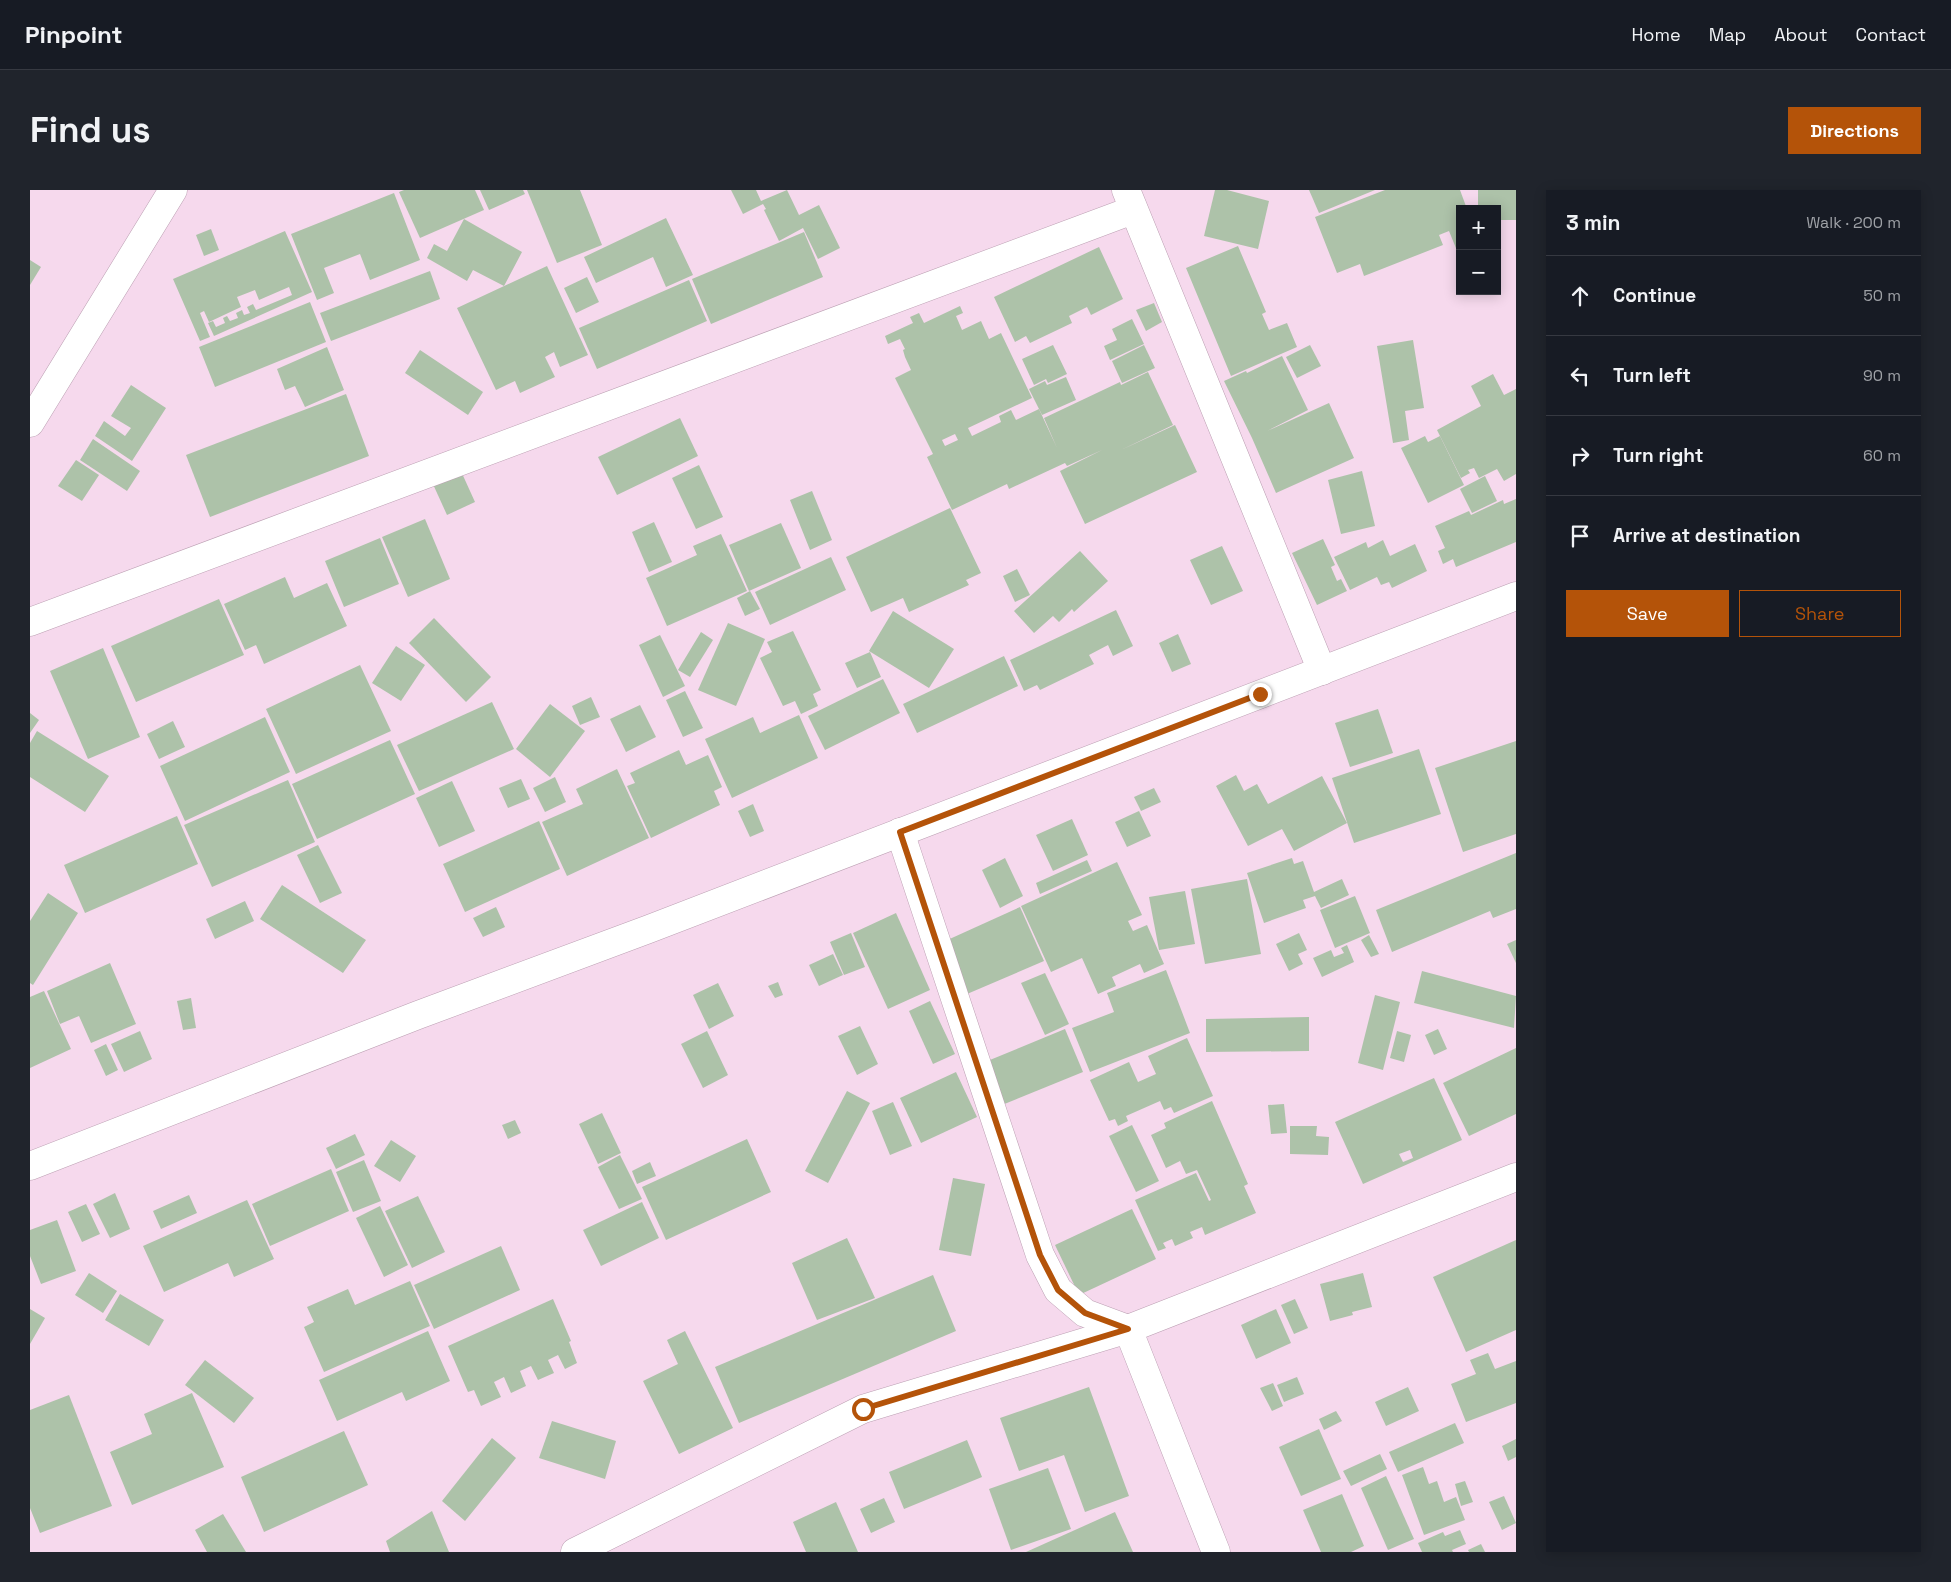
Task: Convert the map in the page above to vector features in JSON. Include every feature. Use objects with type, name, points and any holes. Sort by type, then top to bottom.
[{"type":"street","points":[[30,423],[175,191]]},
{"type":"street","points":[[30,622],[1129,200],[1322,671]]},
{"type":"street","points":[[30,1166],[418,1015],[1516,596]]},
{"type":"street","points":[[900,832],[1040,1255],[1058,1290],[1085,1313],[1128,1329],[1216,1552]]},
{"type":"street","points":[[575,1552],[863,1409],[1128,1329],[1516,1177]]},
{"type":"building","points":[[404,190],[475,190],[484,210],[420,238],[399,192]]},
{"type":"building","points":[[480,190],[523,190],[525,194],[489,210]]},
{"type":"building","points":[[527,190],[580,190],[602,245],[557,263]]},
{"type":"building","points":[[731,190],[756,190],[761,201],[787,190],[799,215],[819,205],[840,248],[818,259],[803,228],[779,241],[763,204],[743,214]]},
{"type":"building","points":[[1215,190],[1227,190],[1269,201],[1258,249],[1204,236]]},
{"type":"building","points":[[1309,190],[1375,190],[1319,213]]},
{"type":"building","points":[[1385,190],[1460,190],[1466,205],[1456,205],[1456,248],[1449,231],[1439,235],[1443,245],[1364,276],[1360,264],[1337,273],[1315,217]]},
{"type":"building","points":[[1478,190],[1516,190],[1516,220],[1501,220],[1501,205],[1478,205]]},
{"type":"building","points":[[394,193],[420,260],[370,280],[360,254],[324,268],[334,293],[317,300],[291,234]]},
{"type":"building","points":[[666,218],[693,275],[666,287],[653,257],[596,283],[584,257]]},
{"type":"building","points":[[464,219],[522,252],[504,286],[473,270],[467,281],[427,258],[434,244],[447,251]]},
{"type":"building","points":[[211,229],[219,250],[204,256],[196,235]]},
{"type":"building","points":[[285,231],[312,292],[214,336],[208,323],[213,321],[216,327],[225,323],[223,318],[227,316],[230,321],[238,318],[236,313],[242,310],[244,315],[250,313],[247,307],[253,304],[256,310],[292,295],[289,287],[259,300],[255,290],[237,297],[241,307],[209,322],[204,311],[200,313],[210,337],[200,341],[173,279]]},
{"type":"building","points":[[804,232],[823,277],[711,324],[692,279]]},
{"type":"building","points":[[1238,246],[1266,312],[1262,314],[1269,330],[1287,323],[1297,347],[1231,376],[1186,268]]},
{"type":"building","points":[[1099,247],[1123,299],[1091,315],[1087,307],[1069,316],[1072,323],[1030,343],[1026,336],[1015,342],[994,297]]},
{"type":"building","points":[[30,260],[41,267],[30,285]]},
{"type":"building","points":[[547,266],[588,355],[560,367],[554,352],[545,357],[555,377],[520,393],[515,381],[496,390],[457,308]]},
{"type":"building","points":[[430,271],[440,299],[331,341],[320,313]]},
{"type":"building","points":[[587,277],[599,302],[576,313],[564,288]]},
{"type":"building","points":[[689,280],[707,321],[597,369],[579,328]]},
{"type":"building","points":[[310,302],[326,342],[215,387],[199,347]]},
{"type":"building","points":[[1154,303],[1162,322],[1146,331],[1136,310]]},
{"type":"building","points":[[960,306],[963,313],[956,316],[962,330],[981,321],[989,339],[1001,333],[1032,398],[968,428],[972,436],[1001,422],[999,416],[1011,410],[1016,420],[1039,409],[1057,448],[1044,418],[1120,382],[1121,385],[1148,372],[1173,425],[1121,450],[1175,425],[1197,472],[1085,524],[1060,471],[1102,450],[1067,466],[1065,463],[1009,489],[1007,484],[952,510],[927,457],[933,454],[895,378],[911,370],[903,350],[905,349],[900,339],[888,344],[885,336],[913,323],[910,317],[919,313],[924,323]],"holes":[[[955,434],[958,440],[945,446],[942,440]]]},
{"type":"building","points":[[1132,319],[1144,344],[1110,360],[1104,346],[1117,340],[1112,329]]},
{"type":"building","points":[[1413,340],[1424,408],[1405,411],[1409,440],[1393,443],[1377,346]]},
{"type":"building","points":[[1053,345],[1067,374],[1048,383],[1046,379],[1034,385],[1022,359]]},
{"type":"building","points":[[1144,345],[1155,368],[1122,383],[1112,361]]},
{"type":"building","points":[[1310,345],[1321,366],[1297,378],[1286,357]]},
{"type":"building","points":[[327,347],[344,390],[305,407],[295,386],[285,390],[277,369]]},
{"type":"building","points":[[420,350],[483,392],[468,415],[405,373]]},
{"type":"building","points":[[1282,356],[1308,410],[1267,431],[1329,403],[1354,458],[1276,493],[1224,381],[1246,371],[1247,373]]},
{"type":"building","points":[[1493,374],[1504,395],[1516,389],[1516,474],[1504,481],[1497,469],[1479,478],[1474,468],[1468,470],[1470,473],[1461,478],[1437,430],[1481,406],[1471,386]]},
{"type":"building","points":[[1066,377],[1076,400],[1042,415],[1029,389],[1045,381],[1047,385]]},
{"type":"building","points":[[131,385],[166,408],[132,461],[95,436],[104,421],[125,436],[131,428],[111,416]]},
{"type":"building","points":[[346,394],[369,456],[210,517],[186,455]]},
{"type":"building","points":[[680,418],[698,456],[617,495],[598,457]]},
{"type":"building","points":[[1425,436],[1428,442],[1440,436],[1464,485],[1428,503],[1401,448]]},
{"type":"building","points":[[93,439],[140,471],[127,491],[80,460]]},
{"type":"building","points":[[76,460],[99,475],[82,501],[58,486]]},
{"type":"building","points":[[699,465],[723,517],[696,529],[672,478]]},
{"type":"building","points":[[460,469],[475,502],[447,515],[432,482]]},
{"type":"building","points":[[1362,471],[1375,526],[1341,534],[1328,480]]},
{"type":"building","points":[[1485,476],[1497,501],[1472,513],[1460,489]]},
{"type":"building","points":[[812,491],[832,540],[810,550],[790,500]]},
{"type":"building","points":[[1516,499],[1516,542],[1456,567],[1453,559],[1443,564],[1438,551],[1445,548],[1435,526],[1469,511],[1471,515],[1503,500],[1504,504]]},
{"type":"building","points":[[950,508],[981,573],[966,580],[969,585],[909,612],[903,598],[871,612],[846,557]]},
{"type":"building","points":[[425,519],[450,579],[408,597],[382,537]]},
{"type":"building","points":[[654,522],[672,562],[649,572],[632,532]]},
{"type":"building","points":[[781,523],[801,568],[749,591],[729,545]]},
{"type":"building","points":[[721,534],[747,591],[667,626],[646,578],[697,555],[693,546]]},
{"type":"building","points":[[380,538],[399,584],[344,607],[325,561]]},
{"type":"building","points":[[1323,539],[1335,565],[1331,567],[1337,581],[1341,579],[1347,591],[1317,605],[1292,553]]},
{"type":"building","points":[[1383,540],[1390,556],[1415,544],[1427,571],[1392,588],[1389,582],[1381,585],[1377,577],[1350,590],[1334,557],[1366,542],[1368,548]]},
{"type":"building","points":[[1222,546],[1243,591],[1211,605],[1190,560]]},
{"type":"building","points":[[1080,551],[1108,581],[1074,612],[1072,609],[1059,622],[1053,616],[1034,633],[1014,611]]},
{"type":"building","points":[[831,557],[846,590],[770,625],[755,592]]},
{"type":"building","points":[[1017,569],[1030,595],[1015,602],[1003,576]]},
{"type":"building","points":[[285,577],[294,598],[327,583],[347,626],[264,664],[256,645],[245,650],[224,604]]},
{"type":"building","points":[[750,591],[760,609],[745,616],[737,598]]},
{"type":"building","points":[[219,599],[244,655],[136,702],[111,646]]},
{"type":"building","points":[[1116,610],[1133,646],[1113,656],[1108,645],[1089,655],[1094,664],[1040,690],[1037,685],[1024,691],[1010,660]]},
{"type":"building","points":[[893,611],[954,649],[929,688],[869,651]]},
{"type":"building","points":[[434,618],[491,677],[466,702],[409,643]]},
{"type":"building","points":[[728,623],[765,639],[736,706],[698,690]]},
{"type":"building","points":[[793,631],[821,690],[813,694],[818,706],[801,714],[795,701],[783,706],[760,658],[772,652],[767,642]]},
{"type":"building","points":[[701,632],[713,640],[690,677],[678,670]]},
{"type":"building","points":[[1178,634],[1191,664],[1172,672],[1159,643]]},
{"type":"building","points":[[660,635],[685,686],[663,697],[639,645]]},
{"type":"building","points":[[396,646],[425,665],[401,701],[372,683]]},
{"type":"building","points":[[103,648],[140,737],[88,759],[50,671]]},
{"type":"building","points":[[870,652],[881,677],[857,688],[845,663]]},
{"type":"building","points":[[1004,656],[1018,686],[917,733],[903,704]]},
{"type":"building","points":[[360,665],[391,731],[296,774],[266,709]]},
{"type":"building","points":[[883,679],[900,713],[825,750],[808,716]]},
{"type":"building","points":[[685,691],[703,728],[683,737],[666,700]]},
{"type":"building","points":[[591,697],[600,717],[580,725],[572,706]]},
{"type":"building","points":[[492,702],[514,749],[419,791],[397,745]]},
{"type":"building","points":[[550,704],[585,731],[550,777],[516,749]]},
{"type":"building","points":[[640,705],[656,737],[626,752],[610,719]]},
{"type":"building","points":[[1378,709],[1393,753],[1350,767],[1335,723]]},
{"type":"building","points":[[30,713],[39,720],[30,733]]},
{"type":"building","points":[[799,715],[818,758],[732,798],[705,739],[753,717],[760,733]]},
{"type":"building","points":[[265,717],[290,772],[185,821],[160,766]]},
{"type":"building","points":[[173,721],[185,747],[159,759],[147,734]]},
{"type":"building","points":[[37,731],[109,776],[85,812],[30,777],[30,743]]},
{"type":"building","points":[[390,740],[415,794],[317,839],[292,784]]},
{"type":"building","points":[[1516,741],[1516,834],[1463,852],[1435,768]]},
{"type":"building","points":[[1419,749],[1441,814],[1354,843],[1332,778]]},
{"type":"building","points":[[679,750],[686,765],[708,755],[722,787],[714,791],[720,805],[651,838],[627,786],[635,783],[630,773]]},
{"type":"building","points":[[617,769],[649,838],[567,876],[542,822],[583,804],[576,789]]},
{"type":"building","points":[[1236,775],[1244,791],[1257,784],[1268,804],[1322,776],[1347,823],[1294,851],[1282,829],[1248,846],[1216,786]]},
{"type":"building","points":[[555,777],[566,802],[545,812],[533,788]]},
{"type":"building","points":[[521,779],[530,799],[508,808],[499,788]]},
{"type":"building","points":[[288,780],[315,842],[212,887],[184,825]]},
{"type":"building","points":[[452,781],[475,831],[439,847],[416,798]]},
{"type":"building","points":[[1154,788],[1161,802],[1141,811],[1134,797]]},
{"type":"building","points":[[753,804],[764,831],[750,837],[738,811]]},
{"type":"building","points":[[1139,811],[1151,836],[1127,847],[1115,822]]},
{"type":"building","points":[[177,816],[198,864],[85,913],[64,865]]},
{"type":"building","points":[[1072,819],[1088,855],[1053,871],[1036,835]]},
{"type":"building","points":[[539,821],[560,869],[465,912],[443,864]]},
{"type":"building","points":[[318,845],[342,893],[320,903],[297,855]]},
{"type":"building","points":[[1516,853],[1516,909],[1493,918],[1490,911],[1392,952],[1376,910]]},
{"type":"building","points":[[1005,858],[1023,896],[1000,908],[982,870]]},
{"type":"building","points":[[1292,858],[1294,864],[1303,861],[1314,892],[1342,879],[1349,895],[1321,908],[1315,896],[1303,900],[1306,908],[1264,923],[1247,873]]},
{"type":"building","points":[[1087,860],[1092,871],[1040,894],[1036,883]]},
{"type":"building","points":[[1117,862],[1142,915],[1128,921],[1133,931],[1147,925],[1164,964],[1144,973],[1140,964],[1112,977],[1116,986],[1098,994],[1082,958],[1051,972],[1021,906]]},
{"type":"building","points":[[1247,879],[1261,954],[1205,964],[1191,889]]},
{"type":"building","points":[[282,885],[366,940],[343,973],[260,919]]},
{"type":"building","points":[[1185,891],[1195,944],[1159,950],[1149,897]]},
{"type":"building","points":[[48,893],[78,913],[33,985],[30,983],[30,921]]},
{"type":"building","points":[[1355,896],[1370,933],[1335,948],[1320,910]]},
{"type":"building","points":[[245,901],[254,921],[215,939],[206,919]]},
{"type":"building","points":[[496,907],[505,927],[483,937],[473,918]]},
{"type":"building","points":[[1020,907],[1044,961],[967,994],[943,942]]},
{"type":"building","points":[[896,913],[930,990],[888,1009],[853,933]]},
{"type":"building","points":[[851,933],[865,967],[844,975],[830,942]]},
{"type":"building","points":[[1299,933],[1307,950],[1298,954],[1303,964],[1289,971],[1276,944]]},
{"type":"building","points":[[1369,935],[1379,954],[1371,957],[1361,940]]},
{"type":"building","points":[[1516,940],[1516,963],[1507,944]]},
{"type":"building","points":[[1347,945],[1354,962],[1322,977],[1313,958],[1331,950],[1334,957],[1344,953],[1341,948]]},
{"type":"building","points":[[833,954],[843,975],[819,986],[809,965]]},
{"type":"building","points":[[110,963],[136,1024],[91,1043],[79,1016],[60,1024],[47,991]]},
{"type":"building","points":[[1166,970],[1190,1033],[1090,1072],[1072,1028],[1114,1012],[1107,993]]},
{"type":"building","points":[[1422,971],[1516,996],[1514,1028],[1414,1003]]},
{"type":"building","points":[[1045,973],[1069,1024],[1045,1035],[1021,983]]},
{"type":"building","points":[[778,982],[783,995],[775,998],[768,986]]},
{"type":"building","points":[[718,983],[734,1016],[709,1029],[693,995]]},
{"type":"building","points":[[44,991],[71,1049],[30,1068],[30,997]]},
{"type":"building","points":[[1375,995],[1400,1002],[1383,1070],[1358,1063]]},
{"type":"building","points":[[191,998],[196,1028],[183,1030],[177,1001]]},
{"type":"building","points":[[930,1001],[955,1054],[933,1064],[909,1011]]},
{"type":"building","points":[[1309,1017],[1309,1051],[1206,1052],[1206,1019]]},
{"type":"building","points":[[860,1026],[878,1064],[857,1075],[838,1036]]},
{"type":"building","points":[[1065,1029],[1083,1072],[1002,1105],[985,1062]]},
{"type":"building","points":[[1438,1029],[1447,1049],[1434,1055],[1425,1035]]},
{"type":"building","points":[[140,1031],[152,1059],[124,1072],[111,1044]]},
{"type":"building","points":[[707,1031],[728,1075],[703,1088],[681,1044]]},
{"type":"building","points":[[1397,1031],[1411,1035],[1404,1062],[1390,1058]]},
{"type":"building","points":[[1187,1038],[1213,1096],[1174,1113],[1171,1107],[1164,1110],[1160,1101],[1126,1116],[1128,1121],[1118,1126],[1115,1119],[1109,1121],[1090,1080],[1129,1062],[1138,1082],[1156,1074],[1148,1056]]},
{"type":"building","points":[[106,1044],[118,1070],[106,1076],[94,1050]]},
{"type":"building","points":[[1516,1048],[1516,1114],[1469,1136],[1443,1083]]},
{"type":"building","points":[[956,1072],[977,1117],[921,1143],[900,1098]]},
{"type":"building","points":[[1434,1078],[1462,1140],[1363,1184],[1335,1122]],"holes":[[[1410,1150],[1413,1158],[1403,1162],[1399,1154]]]},
{"type":"building","points":[[847,1091],[870,1103],[828,1183],[805,1171]]},
{"type":"building","points":[[1212,1101],[1248,1184],[1244,1186],[1256,1213],[1205,1235],[1202,1227],[1190,1232],[1193,1238],[1175,1246],[1172,1239],[1163,1243],[1166,1248],[1158,1251],[1135,1200],[1196,1173],[1209,1201],[1211,1200],[1197,1170],[1186,1174],[1180,1161],[1166,1168],[1151,1135],[1166,1128],[1164,1123]]},
{"type":"building","points":[[893,1102],[912,1146],[890,1155],[872,1111]]},
{"type":"building","points":[[1284,1104],[1287,1133],[1271,1134],[1268,1105]]},
{"type":"building","points":[[602,1113],[621,1153],[598,1164],[579,1124]]},
{"type":"building","points":[[515,1120],[521,1133],[508,1139],[502,1125]]},
{"type":"building","points":[[1132,1125],[1159,1181],[1136,1192],[1109,1136]]},
{"type":"building","points":[[1290,1126],[1317,1126],[1316,1136],[1329,1137],[1328,1155],[1290,1154]]},
{"type":"building","points":[[355,1134],[365,1155],[336,1169],[326,1148]]},
{"type":"building","points":[[747,1139],[771,1192],[666,1240],[642,1187]]},
{"type":"building","points":[[391,1140],[416,1156],[400,1182],[374,1166]]},
{"type":"building","points":[[620,1155],[642,1199],[619,1209],[598,1167]]},
{"type":"building","points":[[364,1160],[381,1201],[353,1212],[336,1172]]},
{"type":"building","points":[[650,1162],[656,1176],[637,1184],[632,1171]]},
{"type":"building","points":[[331,1169],[349,1211],[270,1246],[252,1204]]},
{"type":"building","points":[[953,1178],[985,1184],[971,1256],[939,1250]]},
{"type":"building","points":[[115,1193],[130,1229],[110,1238],[93,1204]]},
{"type":"building","points":[[189,1195],[197,1213],[161,1229],[153,1211]]},
{"type":"building","points":[[418,1196],[445,1252],[412,1268],[385,1211]]},
{"type":"building","points":[[247,1200],[274,1259],[234,1277],[228,1263],[164,1292],[143,1246]]},
{"type":"building","points":[[642,1202],[659,1238],[601,1266],[583,1230]]},
{"type":"building","points":[[86,1204],[100,1234],[82,1242],[68,1212]]},
{"type":"building","points":[[380,1206],[408,1265],[384,1277],[356,1218]]},
{"type":"building","points":[[1132,1209],[1156,1259],[1079,1295],[1055,1245]]},
{"type":"building","points":[[57,1220],[76,1271],[41,1284],[30,1256],[30,1230]]},
{"type":"building","points":[[847,1238],[875,1298],[817,1320],[792,1263]]},
{"type":"building","points":[[1516,1240],[1516,1330],[1466,1352],[1433,1277]]},
{"type":"building","points":[[501,1246],[520,1290],[434,1329],[414,1285]]},
{"type":"building","points":[[89,1273],[117,1291],[103,1313],[75,1295]]},
{"type":"building","points":[[1363,1273],[1372,1307],[1352,1312],[1353,1315],[1330,1321],[1320,1284]]},
{"type":"building","points":[[933,1275],[956,1331],[739,1423],[715,1367]]},
{"type":"building","points":[[410,1281],[430,1326],[324,1372],[304,1327],[314,1322],[307,1307],[348,1289],[355,1305]]},
{"type":"building","points":[[120,1294],[164,1320],[149,1346],[105,1320]]},
{"type":"building","points":[[553,1299],[571,1341],[569,1342],[577,1363],[565,1369],[558,1355],[548,1360],[554,1373],[538,1380],[531,1366],[520,1371],[526,1386],[511,1393],[504,1377],[494,1382],[501,1397],[481,1406],[474,1390],[468,1392],[448,1346]]},
{"type":"building","points":[[1295,1299],[1308,1328],[1294,1334],[1281,1305]]},
{"type":"building","points":[[30,1309],[45,1318],[30,1344]]},
{"type":"building","points":[[1276,1309],[1291,1343],[1256,1359],[1241,1325]]},
{"type":"building","points":[[428,1331],[450,1381],[406,1401],[402,1392],[337,1421],[319,1380]]},
{"type":"building","points":[[685,1331],[733,1428],[679,1454],[643,1381],[678,1364],[667,1340]]},
{"type":"building","points":[[1488,1353],[1495,1369],[1516,1361],[1516,1403],[1466,1422],[1451,1384],[1476,1374],[1470,1360]]},
{"type":"building","points":[[205,1360],[254,1398],[234,1423],[185,1385]]},
{"type":"building","points":[[1297,1377],[1304,1394],[1284,1402],[1277,1385]]},
{"type":"building","points":[[1273,1383],[1283,1406],[1272,1411],[1260,1388]]},
{"type":"building","points":[[1089,1387],[1129,1496],[1085,1512],[1064,1455],[1019,1471],[1000,1418]]},
{"type":"building","points":[[1408,1387],[1419,1411],[1386,1426],[1375,1402]]},
{"type":"building","points":[[192,1393],[224,1467],[132,1505],[110,1452],[152,1434],[144,1414]]},
{"type":"building","points":[[69,1395],[112,1506],[40,1533],[30,1508],[30,1410]]},
{"type":"building","points":[[1336,1411],[1342,1421],[1324,1430],[1319,1419]]},
{"type":"building","points":[[552,1421],[616,1441],[605,1479],[539,1458]]},
{"type":"building","points":[[1455,1423],[1464,1443],[1398,1472],[1389,1452]]},
{"type":"building","points":[[1319,1429],[1341,1479],[1301,1496],[1279,1447]]},
{"type":"building","points":[[344,1431],[368,1485],[264,1532],[241,1477]]},
{"type":"building","points":[[492,1438],[516,1458],[465,1521],[442,1501]]},
{"type":"building","points":[[1516,1439],[1516,1457],[1508,1461],[1502,1446]]},
{"type":"building","points":[[967,1440],[982,1477],[904,1509],[889,1472]]},
{"type":"building","points":[[1380,1454],[1387,1469],[1351,1486],[1343,1471]]},
{"type":"building","points":[[1423,1467],[1429,1484],[1437,1481],[1444,1502],[1456,1497],[1465,1520],[1424,1535],[1402,1475]]},
{"type":"building","points":[[1048,1468],[1071,1529],[1011,1550],[989,1489]]},
{"type":"building","points":[[1386,1476],[1414,1539],[1388,1550],[1361,1488]]},
{"type":"building","points":[[1465,1481],[1473,1502],[1461,1506],[1455,1484]]},
{"type":"building","points":[[1342,1494],[1364,1546],[1351,1552],[1321,1552],[1303,1510]]},
{"type":"building","points":[[1504,1496],[1516,1523],[1502,1530],[1489,1502]]},
{"type":"building","points":[[884,1498],[895,1522],[871,1533],[860,1509]]},
{"type":"building","points":[[836,1502],[858,1552],[806,1552],[793,1522]]},
{"type":"building","points":[[432,1511],[449,1552],[390,1552],[386,1541]]},
{"type":"building","points":[[1115,1512],[1133,1552],[1026,1552]]},
{"type":"building","points":[[223,1514],[246,1552],[207,1552],[195,1530]]},
{"type":"building","points":[[1460,1530],[1466,1544],[1452,1550],[1453,1552],[1422,1552],[1418,1543],[1443,1532],[1445,1536]]},
{"type":"building","points":[[1481,1544],[1485,1552],[1469,1552],[1468,1550]]},
{"type":"route","points":[[863,1409],[1128,1329],[1085,1313],[1058,1290],[1040,1255],[900,832],[1260,694]]}]
